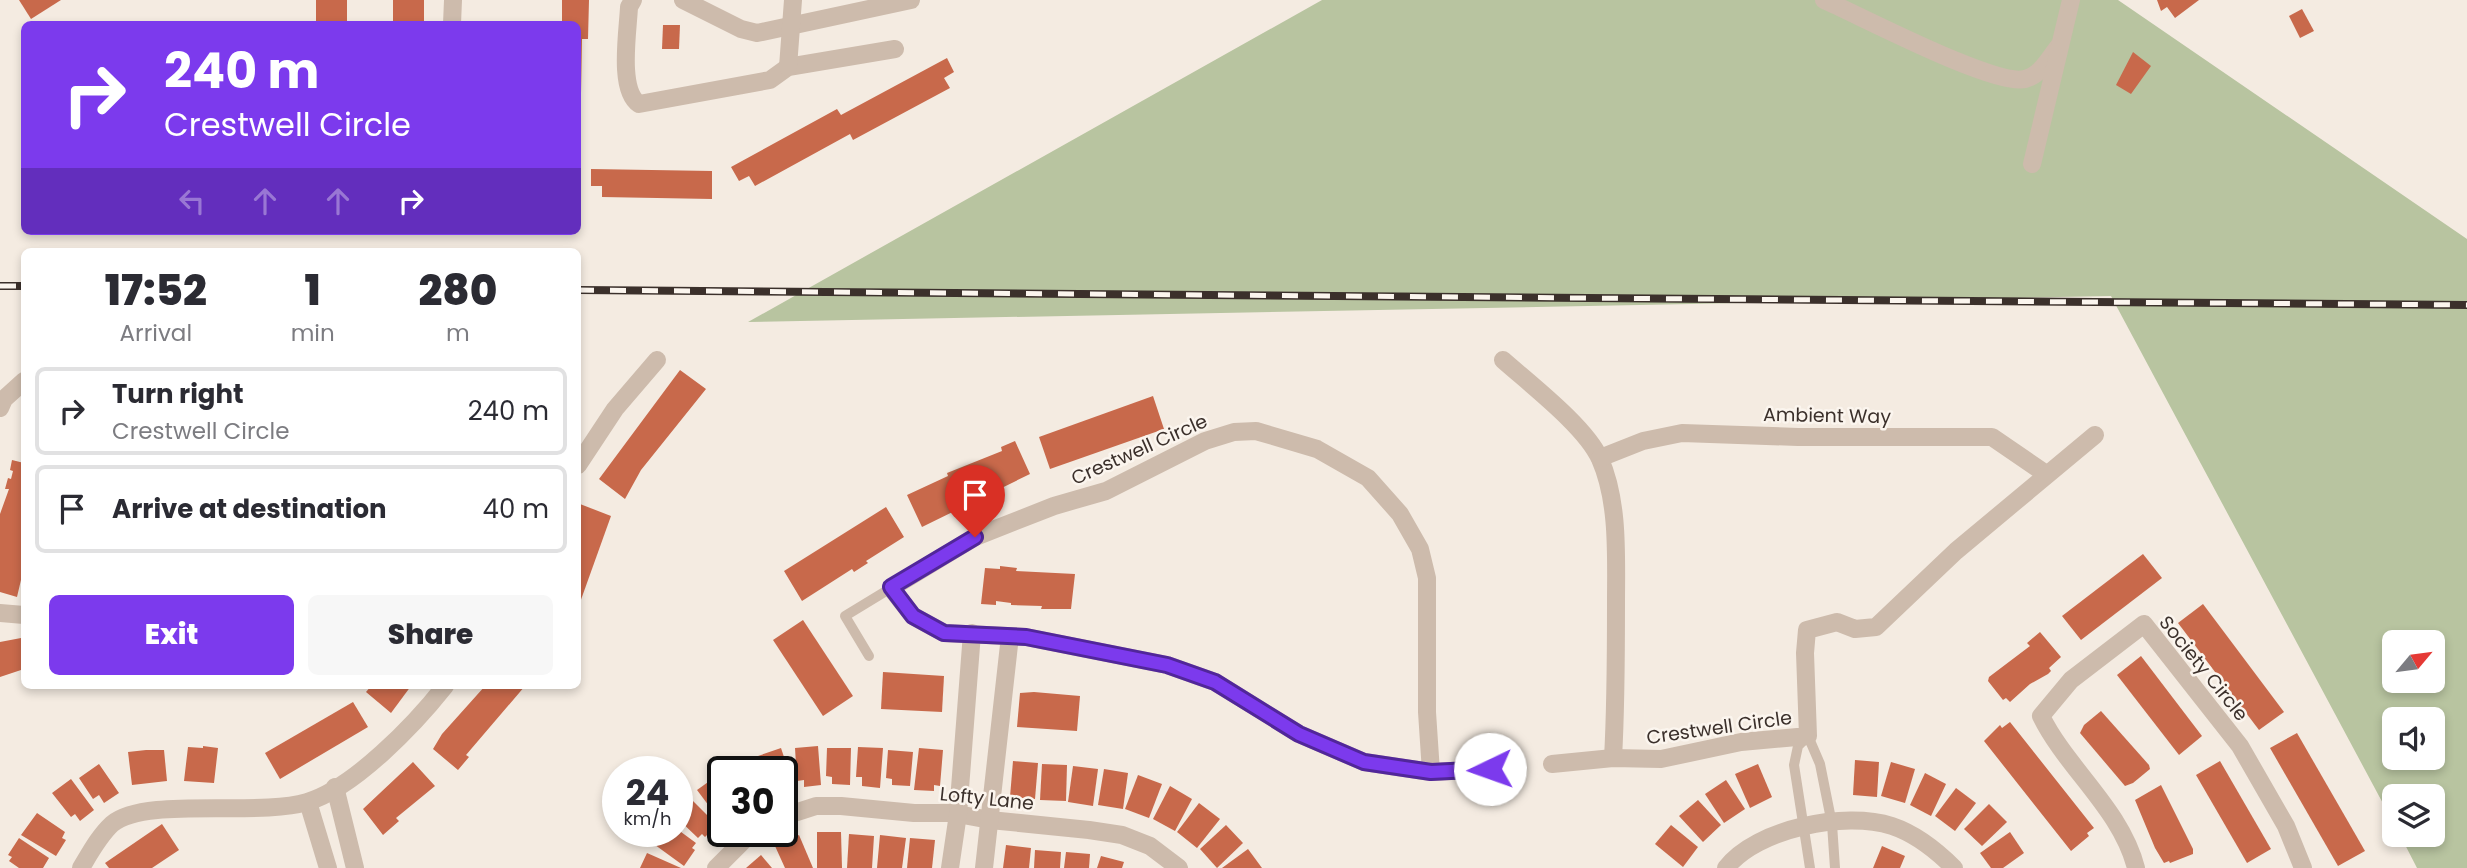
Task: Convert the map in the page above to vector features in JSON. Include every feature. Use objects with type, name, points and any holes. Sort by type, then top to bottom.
[{"type":"street","points":[[452,21],[453,0]]},
{"type":"street","points":[[633,0],[629,7],[626,83],[632,99],[639,104],[770,80],[788,67],[895,48]]},
{"type":"street","points":[[683,0],[741,29],[757,33],[911,0]]},
{"type":"street","points":[[788,67],[793,0]]},
{"type":"street","points":[[1824,0],[1922,47],[2006,80],[2023,80],[2037,74],[2059,46]]},
{"type":"street","points":[[2032,164],[2071,0]]},
{"type":"street","points":[[581,460],[615,409],[657,360]]},
{"type":"street","points":[[1503,360],[1584,436],[1600,458],[1608,484],[1616,552],[1613,758]]},
{"type":"street","points":[[0,408],[4,399],[21,384]]},
{"type":"street","name":"Crestwell Circle","points":[[891,587],[975,537],[1017,519],[1106,491],[1205,441],[1234,432],[1256,431],[1317,449],[1368,478],[1400,514],[1420,549],[1427,578],[1427,712],[1431,772]]},
{"type":"street","name":"Ambient Way","points":[[1600,458],[1643,440],[1682,433],[1798,437],[1992,437],[2046,474]]},
{"type":"street","points":[[1808,736],[1805,653],[1807,630],[1837,622],[1855,629],[1876,627],[1956,551],[2095,435]]},
{"type":"street","points":[[891,587],[913,616],[944,633],[1010,636],[1081,646],[1167,665],[1215,682],[1299,734],[1364,762],[1431,772],[1490,769]]},
{"type":"street","points":[[0,613],[21,615]]},
{"type":"street","name":"Society Circle","points":[[2136,868],[2133,856],[2103,804],[2051,737],[2041,716],[2071,680],[2144,624],[2240,746],[2286,826],[2303,868]]},
{"type":"street","points":[[950,868],[958,814],[972,633]]},
{"type":"street","points":[[984,868],[1010,636]]},
{"type":"street","points":[[81,868],[113,823],[148,811],[182,807],[214,810],[276,808],[309,802],[335,787],[414,725],[443,689]]},
{"type":"street","name":"Crestwell Circle","points":[[1552,764],[1613,758],[1661,759],[1741,742],[1808,736]]},
{"type":"street","points":[[335,787],[355,868]]},
{"type":"street","points":[[309,802],[328,868]]},
{"type":"street","name":"Lofty Lane","points":[[798,812],[816,806],[958,814],[1122,835],[1150,846],[1179,868]]},
{"type":"street","points":[[1726,868],[1751,846],[1804,827],[1868,821],[1893,826],[1916,837],[1954,868]]},
{"type":"street","points":[[716,868],[737,847]]},
{"type":"lane","points":[[869,656],[845,616],[891,587]]},
{"type":"lane","points":[[1810,868],[1794,765],[1798,746],[1808,736],[1820,764],[1832,824],[1835,868]]},
{"type":"green space","points":[[1322,0],[2118,0],[2467,239],[2467,868],[2417,868],[2406,847],[2445,847],[2445,784],[2382,784],[2382,802],[2111,296],[748,322]]},
{"type":"building","points":[[19,0],[61,0],[31,19]]},
{"type":"building","points":[[316,0],[347,0],[347,21],[316,21]]},
{"type":"building","points":[[393,0],[424,0],[424,21],[393,21]]},
{"type":"building","points":[[562,0],[589,0],[588,39],[582,39],[581,94],[581,21],[562,21]]},
{"type":"building","points":[[2157,0],[2199,0],[2175,18],[2167,7],[2161,11]]},
{"type":"building","points":[[2302,9],[2314,31],[2300,38],[2289,16]]},
{"type":"building","points":[[663,25],[680,25],[679,49],[662,49]]},
{"type":"building","points":[[2133,52],[2151,66],[2131,94],[2116,85]]},
{"type":"building","points":[[947,58],[954,72],[944,78],[950,88],[853,140],[850,134],[755,186],[749,176],[739,181],[731,167],[837,109],[841,115]]},
{"type":"building","points":[[591,169],[712,171],[712,199],[602,197],[602,186],[591,186]]},
{"type":"building","points":[[680,370],[706,389],[641,470],[625,499],[599,479]]},
{"type":"building","points":[[1153,396],[1164,429],[1050,469],[1039,437]]},
{"type":"building","points":[[1015,441],[1030,474],[922,527],[907,495],[948,476],[947,473],[1002,451],[1001,447]]},
{"type":"building","points":[[12,460],[21,462],[21,580],[17,597],[0,592],[0,514],[9,489],[5,489],[8,478],[11,479],[13,471],[10,470]]},
{"type":"building","points":[[581,504],[611,516],[581,600]]},
{"type":"building","points":[[886,507],[904,537],[866,561],[868,563],[854,572],[852,569],[802,601],[784,571]]},
{"type":"building","points":[[2143,554],[2162,578],[2081,640],[2062,616]]},
{"type":"building","points":[[1000,566],[1017,568],[1016,571],[1075,574],[1071,609],[1041,609],[1042,606],[1011,605],[996,601],[996,605],[981,604],[985,568],[1000,569]]},
{"type":"building","points":[[2203,604],[2284,712],[2259,730],[2178,623]]},
{"type":"building","points":[[803,620],[853,696],[823,716],[773,640]]},
{"type":"building","points":[[2040,632],[2061,657],[2049,668],[2051,671],[2048,674],[2030,684],[2010,702],[2006,698],[2003,700],[1988,681],[1989,677],[2030,646],[2027,643]]},
{"type":"building","points":[[21,638],[21,670],[0,677],[0,642]]},
{"type":"building","points":[[2141,656],[2202,736],[2179,755],[2117,675]]},
{"type":"building","points":[[883,672],[944,676],[942,712],[881,709]]},
{"type":"building","points":[[368,689],[409,689],[391,713],[366,692]]},
{"type":"building","points":[[482,689],[522,689],[466,755],[469,757],[458,770],[433,749],[442,734]]},
{"type":"building","points":[[1020,693],[1080,696],[1077,731],[1017,727]]},
{"type":"building","points":[[353,702],[368,727],[280,779],[265,753]]},
{"type":"building","points":[[2101,711],[2149,765],[2150,769],[2133,783],[2125,786],[2080,733],[2084,725]]},
{"type":"building","points":[[2010,722],[2094,828],[2087,833],[2089,836],[2071,851],[1984,741],[2000,725],[2002,728]]},
{"type":"building","points":[[2297,733],[2365,851],[2338,866],[2270,748]]},
{"type":"building","points":[[818,746],[821,785],[804,787],[804,780],[798,781],[798,756],[795,756],[795,748]]},
{"type":"building","points":[[188,747],[218,748],[214,783],[184,781]]},
{"type":"building","points":[[858,747],[883,748],[880,788],[862,786],[862,777],[856,777]]},
{"type":"building","points":[[781,748],[784,756],[758,756]]},
{"type":"building","points":[[827,748],[851,748],[850,785],[832,784],[832,777],[826,776]]},
{"type":"building","points":[[919,748],[943,750],[940,786],[934,785],[934,791],[914,790]]},
{"type":"building","points":[[164,750],[167,781],[132,785],[128,752]]},
{"type":"building","points":[[888,750],[913,752],[910,786],[892,785],[892,779],[886,778]]},
{"type":"building","points":[[1855,760],[1879,762],[1877,797],[1853,795]]},
{"type":"building","points":[[1013,761],[1038,763],[1035,799],[1010,797]]},
{"type":"building","points":[[2220,761],[2271,849],[2247,863],[2196,775]]},
{"type":"building","points":[[413,762],[435,786],[396,818],[399,821],[383,835],[363,809]]},
{"type":"building","points":[[1891,762],[1915,769],[1905,803],[1881,796]]},
{"type":"building","points":[[99,764],[119,793],[104,803],[99,795],[93,799],[79,778]]},
{"type":"building","points":[[1042,764],[1067,765],[1066,801],[1040,800]]},
{"type":"building","points":[[1758,764],[1772,797],[1750,808],[1735,774]]},
{"type":"building","points":[[1073,766],[1098,769],[1093,806],[1068,802]]},
{"type":"building","points":[[1104,769],[1128,773],[1123,809],[1098,805]]},
{"type":"building","points":[[1925,773],[1946,784],[1931,816],[1910,805]]},
{"type":"building","points":[[1138,775],[1162,784],[1149,818],[1125,809]]},
{"type":"building","points":[[71,779],[94,810],[80,821],[75,814],[71,817],[52,793]]},
{"type":"building","points":[[1726,780],[1745,809],[1724,823],[1705,794]]},
{"type":"building","points":[[707,783],[707,803],[697,790]]},
{"type":"building","points":[[2161,785],[2193,849],[2193,854],[2170,863],[2164,863],[2155,848],[2135,800]]},
{"type":"building","points":[[1170,786],[1192,799],[1175,831],[1153,819]]},
{"type":"building","points":[[1956,788],[1976,803],[1955,831],[1935,816]]},
{"type":"building","points":[[1698,800],[1721,825],[1703,842],[1679,816]]},
{"type":"building","points":[[693,801],[707,815],[707,835],[705,837],[702,834],[698,838],[693,833]]},
{"type":"building","points":[[1199,803],[1220,819],[1197,848],[1177,832]]},
{"type":"building","points":[[1989,804],[2007,822],[1982,846],[1964,829]]},
{"type":"building","points":[[37,813],[65,832],[62,838],[66,840],[56,856],[21,835]]},
{"type":"building","points":[[162,824],[179,850],[152,868],[109,868],[105,863]]},
{"type":"building","points":[[1226,825],[1243,843],[1217,868],[1200,849]]},
{"type":"building","points":[[1671,825],[1698,847],[1683,867],[1655,844]]},
{"type":"building","points":[[817,832],[841,832],[842,868],[817,868]]},
{"type":"building","points":[[2010,832],[2024,853],[2003,868],[1991,868],[1980,853]]},
{"type":"building","points":[[849,834],[874,836],[872,868],[847,868]]},
{"type":"building","points":[[798,835],[813,868],[785,868],[775,847],[798,847]]},
{"type":"building","points":[[880,835],[906,838],[902,868],[877,868]]},
{"type":"building","points":[[19,838],[49,858],[43,868],[19,868],[9,861],[12,857],[8,855]]},
{"type":"building","points":[[910,838],[935,840],[932,868],[907,868]]},
{"type":"building","points":[[1006,845],[1031,848],[1029,868],[1003,868]]},
{"type":"building","points":[[1882,846],[1905,856],[1900,868],[1873,868]]},
{"type":"building","points":[[658,847],[693,847],[695,850],[684,866]]},
{"type":"building","points":[[1248,849],[1262,868],[1222,868]]},
{"type":"building","points":[[1035,850],[1061,852],[1060,868],[1034,868]]},
{"type":"building","points":[[1066,852],[1090,854],[1089,868],[1064,868]]},
{"type":"building","points":[[647,853],[681,868],[640,868]]},
{"type":"building","points":[[761,855],[772,868],[746,868]]},
{"type":"building","points":[[1101,856],[1124,862],[1122,868],[1097,868]]},
{"type":"railway","points":[[0,286],[21,286]]},
{"type":"railway","points":[[581,290],[2467,305]]},
{"type":"route","points":[[975,537],[891,587],[913,616],[944,633],[1026,637],[1167,665],[1215,682],[1261,708],[1299,734],[1364,762],[1431,772],[1490,769]]}]
